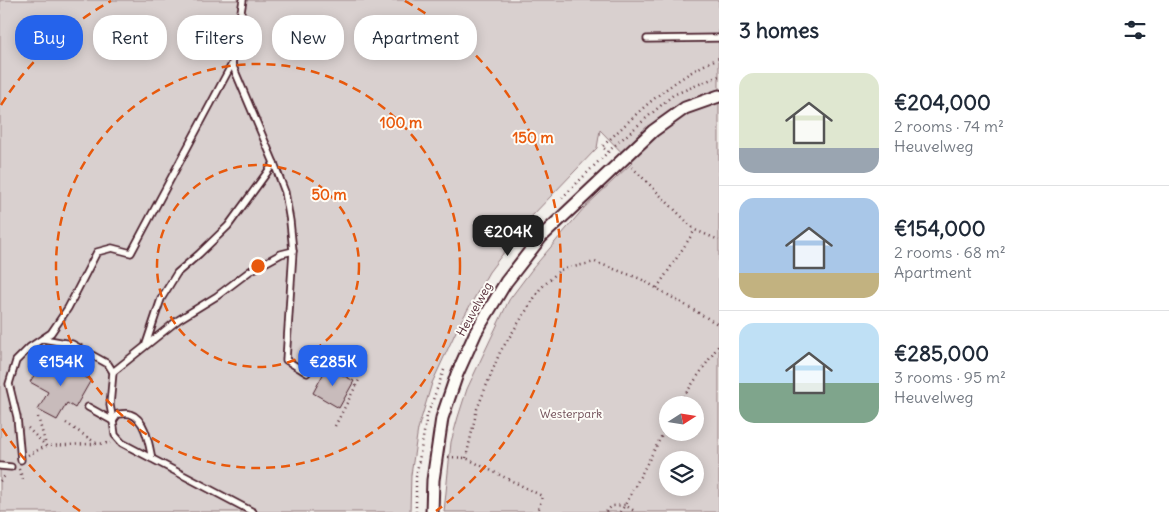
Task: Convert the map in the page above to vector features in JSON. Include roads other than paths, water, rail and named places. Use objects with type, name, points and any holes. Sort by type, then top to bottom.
[{"type":"street","name":"Heuvelweg","points":[[432,512],[433,480],[442,418],[457,374],[476,332],[506,282],[541,237],[653,131],[685,108],[719,96]]},
{"type":"lane","points":[[19,462],[17,417],[9,384],[16,361],[30,347],[52,333],[68,308],[97,252],[112,248],[131,253],[232,64],[243,0]]},
{"type":"lane","points":[[647,39],[719,38]]},
{"type":"lane","points":[[232,64],[274,163],[284,192],[290,221],[293,251],[286,360],[307,373]]},
{"type":"lane","points":[[146,344],[161,299],[177,273],[228,226],[274,163]]},
{"type":"lane","points":[[113,372],[178,320],[217,296],[250,271],[281,254],[293,251]]},
{"type":"lane","points":[[43,339],[72,344],[108,364],[113,372],[110,405],[115,435],[122,443],[253,512]]},
{"type":"lane","points":[[88,407],[113,421]]},
{"type":"lane","points":[[113,421],[118,414],[129,414],[138,418],[147,435],[152,459]]},
{"type":"lane","points":[[0,466],[11,467]]},
{"type":"park label","name":"Westerpark","points":[[571,413]]}]
